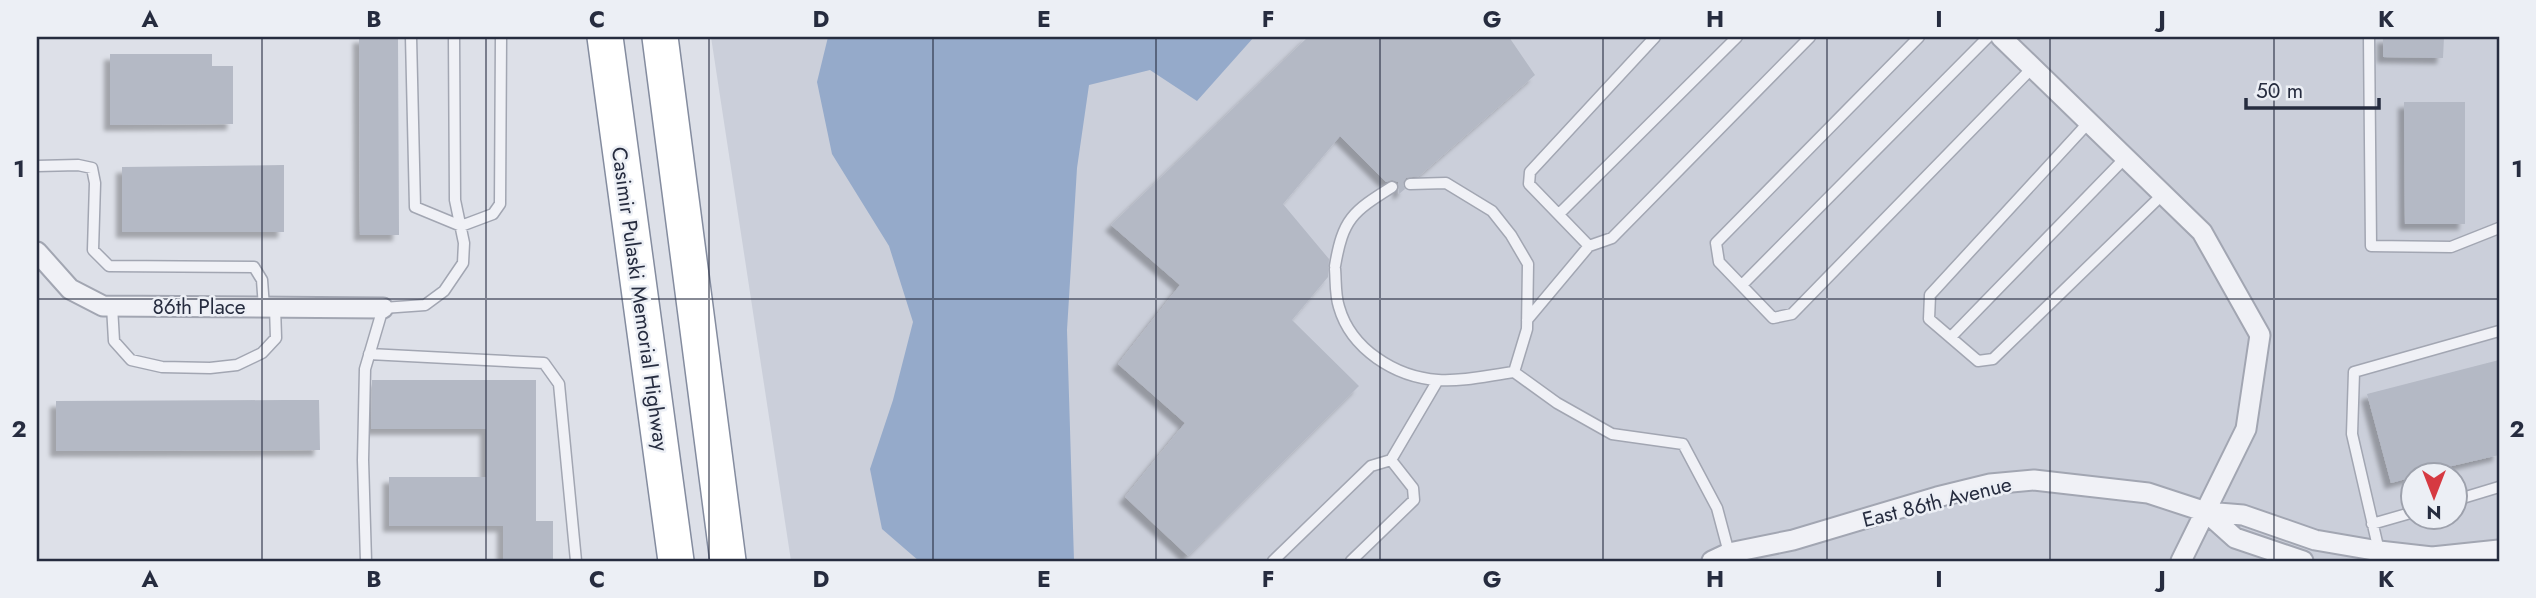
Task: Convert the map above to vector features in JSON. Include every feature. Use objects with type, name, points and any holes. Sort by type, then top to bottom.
[{"type":"highway","name":"Casimir Pulaski Memorial Highway","points":[[605,37],[676,561]]},
{"type":"highway","points":[[660,37],[728,561]]},
{"type":"street","points":[[2001,37],[2202,232],[2260,335],[2246,429],[2181,561]]},
{"type":"street","name":"86th Place","points":[[37,252],[70,289],[103,306],[383,308]]},
{"type":"street","name":"East 86th Avenue","points":[[1724,559],[1937,497],[1990,484],[2034,480],[2148,493],[2206,512],[2243,515],[2315,540],[2379,551],[2432,557],[2499,550]]},
{"type":"street","name":"East 86th Avenue","points":[[2206,512],[2235,538],[2303,561]]},
{"type":"lane","points":[[411,37],[415,207],[461,226],[494,215],[500,204],[501,37]]},
{"type":"lane","points":[[366,561],[363,460],[365,369],[383,308],[425,305],[444,291],[463,263],[464,243],[455,200],[454,37]]},
{"type":"lane","points":[[1589,246],[1528,184],[1530,172],[1655,37]]},
{"type":"lane","points":[[1559,214],[1737,37]]},
{"type":"lane","points":[[1527,320],[1589,246],[1612,238],[1810,37]]},
{"type":"lane","points":[[1919,37],[1716,243],[1719,262],[1773,318],[1792,314],[2033,66]]},
{"type":"lane","points":[[1742,285],[1988,37]]},
{"type":"lane","points":[[2369,37],[2371,246],[2451,247],[2499,228]]},
{"type":"lane","points":[[2089,122],[1930,295],[1929,319],[1978,361],[1993,359],[2164,194]]},
{"type":"lane","points":[[1951,337],[2126,158]]},
{"type":"lane","points":[[37,166],[93,167],[93,250],[109,266],[254,267],[262,280],[275,338],[262,353],[237,365],[211,368],[162,367],[131,360],[114,341],[112,306]]},
{"type":"lane","points":[[1410,184],[1446,183],[1492,211],[1511,235],[1528,264],[1527,320],[1514,372]]},
{"type":"lane","points":[[1392,187],[1358,208],[1340,237],[1335,267],[1338,306],[1353,336],[1377,359],[1407,373],[1438,380],[1514,372],[1556,403],[1612,434],[1683,444],[1717,508],[1724,559]]},
{"type":"lane","points":[[2379,551],[2352,434],[2354,372],[2499,331]]},
{"type":"lane","points":[[369,354],[544,363],[558,384],[576,561]]},
{"type":"lane","points":[[1273,561],[1371,466],[1391,460],[1438,380]]},
{"type":"lane","points":[[1351,561],[1414,500],[1413,488],[1391,460]]},
{"type":"lane","points":[[2470,496],[2499,487]]},
{"type":"lane","points":[[2372,524],[2400,516]]},
{"type":"shaded area","points":[[711,37],[2499,37],[2499,561],[791,561]]},
{"type":"water","points":[[828,37],[1254,37],[1197,101],[1150,70],[1089,85],[1077,168],[1067,330],[1074,561],[919,561],[882,529],[870,469],[893,400],[913,322],[889,246],[832,154],[817,82]]},
{"type":"building","points":[[359,37],[398,37],[399,235],[360,235]]},
{"type":"building","points":[[1308,37],[1509,37],[1535,75],[1419,176],[1406,178],[1403,184],[1405,189],[1399,194],[1398,182],[1386,182],[1340,136],[1283,204],[1329,259],[1328,277],[1292,320],[1359,386],[1188,556],[1125,497],[1185,423],[1118,364],[1180,285],[1111,225]]},
{"type":"building","points":[[2383,37],[2444,37],[2443,58],[2383,57]]},
{"type":"building","points":[[110,54],[212,54],[212,66],[233,66],[233,124],[110,125]]},
{"type":"building","points":[[2404,102],[2465,102],[2465,224],[2405,224]]},
{"type":"building","points":[[284,165],[284,232],[122,232],[122,167]]},
{"type":"building","points":[[2499,360],[2499,455],[2469,462],[2400,462],[2400,481],[2391,483],[2367,394]]},
{"type":"building","points":[[372,380],[536,380],[536,521],[553,521],[553,561],[503,561],[503,526],[389,526],[389,477],[486,477],[486,429],[371,429]]},
{"type":"building","points":[[319,400],[320,450],[56,451],[56,401]]}]
